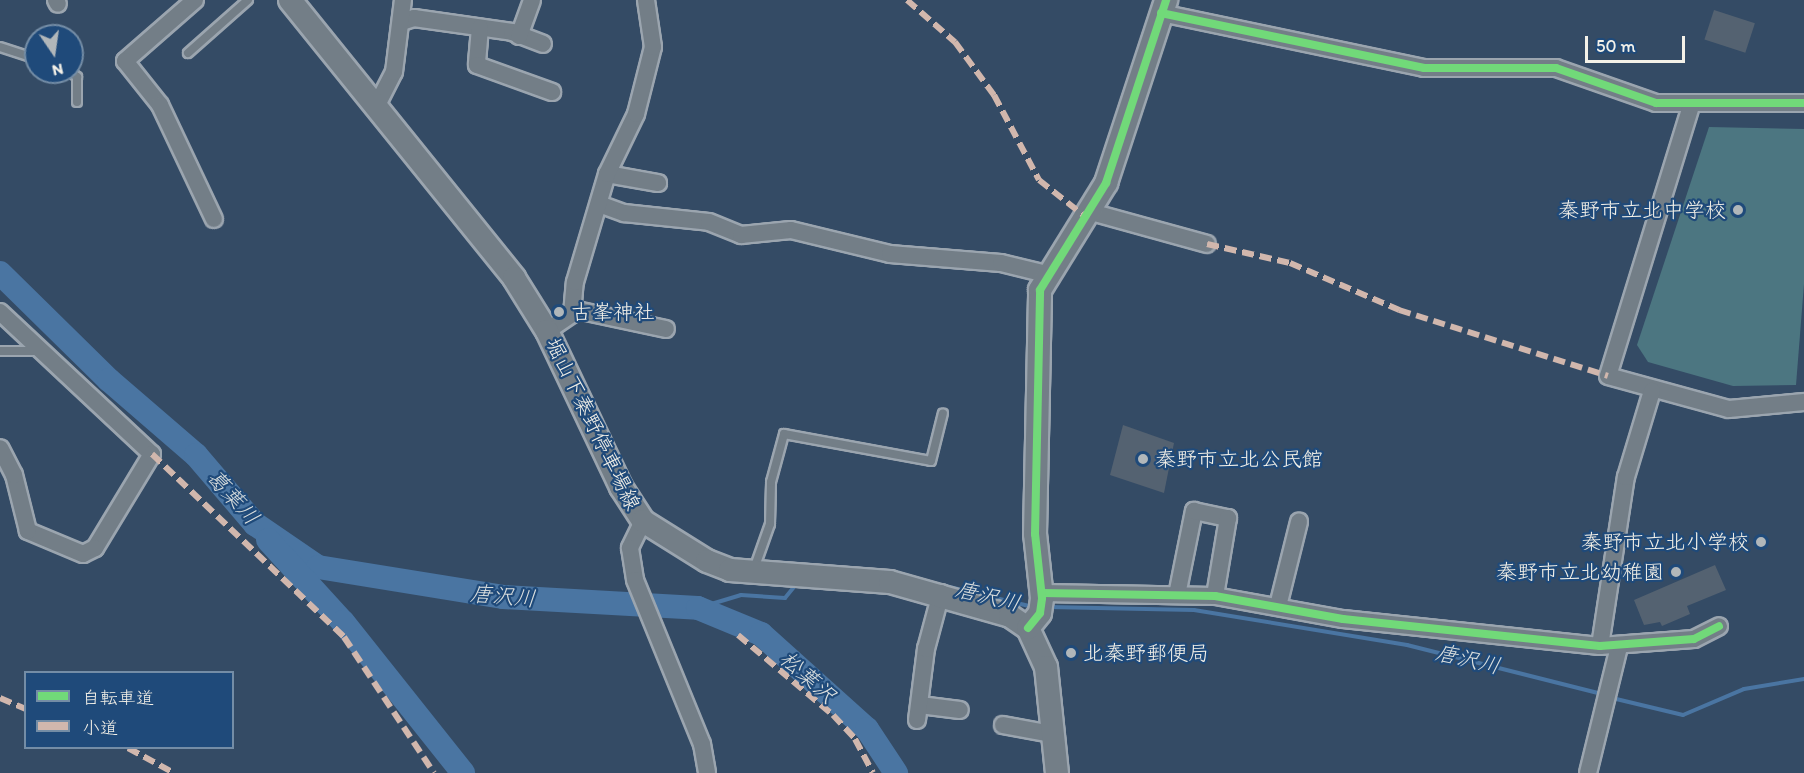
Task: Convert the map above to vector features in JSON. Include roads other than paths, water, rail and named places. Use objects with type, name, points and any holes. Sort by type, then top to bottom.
[{"type":"main road","name":"堀山下秦野停車場線","points":[[290,0],[377,105],[514,278],[547,331],[621,487],[643,521],[707,561],[753,573],[806,575],[941,593],[1010,616],[1038,608]]},
{"type":"main road","points":[[1057,773],[1038,608],[1035,534],[1036,307],[1047,274],[1091,212],[1106,183],[1163,7]]},
{"type":"street","points":[[195,0],[125,61],[160,105],[214,219]]},
{"type":"street","points":[[377,105],[394,72],[403,0]]},
{"type":"street","points":[[519,36],[532,0]]},
{"type":"street","points":[[547,331],[572,309],[607,174],[636,114],[653,47],[646,0]]},
{"type":"street","points":[[1163,7],[1424,68],[1556,68],[1619,93],[1691,106],[1804,103]]},
{"type":"street","points":[[402,22],[414,18],[480,28],[519,36],[543,44]]},
{"type":"street","points":[[480,28],[474,57],[477,65],[552,92]]},
{"type":"street","points":[[1691,106],[1608,376],[1652,391],[1729,409],[1804,402]]},
{"type":"street","points":[[607,174],[658,183]]},
{"type":"street","points":[[599,204],[624,213],[709,222],[741,235],[791,230],[890,254],[1000,263],[1047,274]]},
{"type":"street","points":[[1091,212],[1207,244]]},
{"type":"street","points":[[572,309],[666,329]]},
{"type":"street","points":[[0,312],[40,351],[48,352],[152,454],[95,548],[83,554],[28,531],[14,475],[0,448]]},
{"type":"street","points":[[1600,646],[1626,477],[1652,391]]},
{"type":"street","points":[[1177,595],[1194,511],[1228,518],[1215,596]]},
{"type":"street","points":[[643,521],[630,548],[635,580],[645,612],[702,744],[707,773]]},
{"type":"street","points":[[1278,606],[1299,522]]},
{"type":"street","points":[[941,593],[926,649],[918,713],[960,710]]},
{"type":"street","points":[[1038,608],[1177,595],[1215,596],[1343,619],[1619,647],[1694,639],[1719,626]]},
{"type":"street","points":[[1588,773],[1613,684],[1619,647]]},
{"type":"street","points":[[1003,725],[1051,734]]},
{"type":"lane","points":[[188,53],[248,0]]},
{"type":"lane","points":[[0,47],[24,55]]},
{"type":"lane","points":[[77,84],[77,102]]},
{"type":"lane","points":[[0,351],[40,351]]},
{"type":"lane","points":[[753,573],[770,524],[771,482],[784,434],[931,461],[943,413]]},
{"type":"waterway","name":"唐沢川","points":[[0,273],[109,380],[196,455],[255,524],[318,567],[503,597],[698,608],[761,634],[867,729],[896,773]]},
{"type":"waterway","name":"葛葉川","points":[[268,540],[343,622],[463,773]]},
{"type":"waterway","name":"唐沢川","points":[[829,567],[845,568]]},
{"type":"waterway","name":"唐沢川","points":[[698,608],[741,595],[785,598],[798,582]]},
{"type":"waterway","name":"唐沢川","points":[[941,585],[1033,607]]},
{"type":"waterway","name":"唐沢川","points":[[1049,607],[1194,610],[1407,645],[1602,694]]},
{"type":"waterway","name":"唐沢川","points":[[1612,698],[1683,715],[1744,689],[1804,679]]},
{"type":"place","name":"秦野市立北中学校","points":[[1738,210]]},
{"type":"place","name":"古峯神社","points":[[559,312]]},
{"type":"place","name":"秦野市立北公民館","points":[[1143,459]]},
{"type":"place","name":"秦野市立北小学校","points":[[1761,542]]},
{"type":"place","name":"秦野市立北幼稚園","points":[[1676,572]]},
{"type":"place","name":"北秦野郵便局","points":[[1071,653]]},
{"type":"water label","name":"松葉沢","points":[[808,677]]}]
